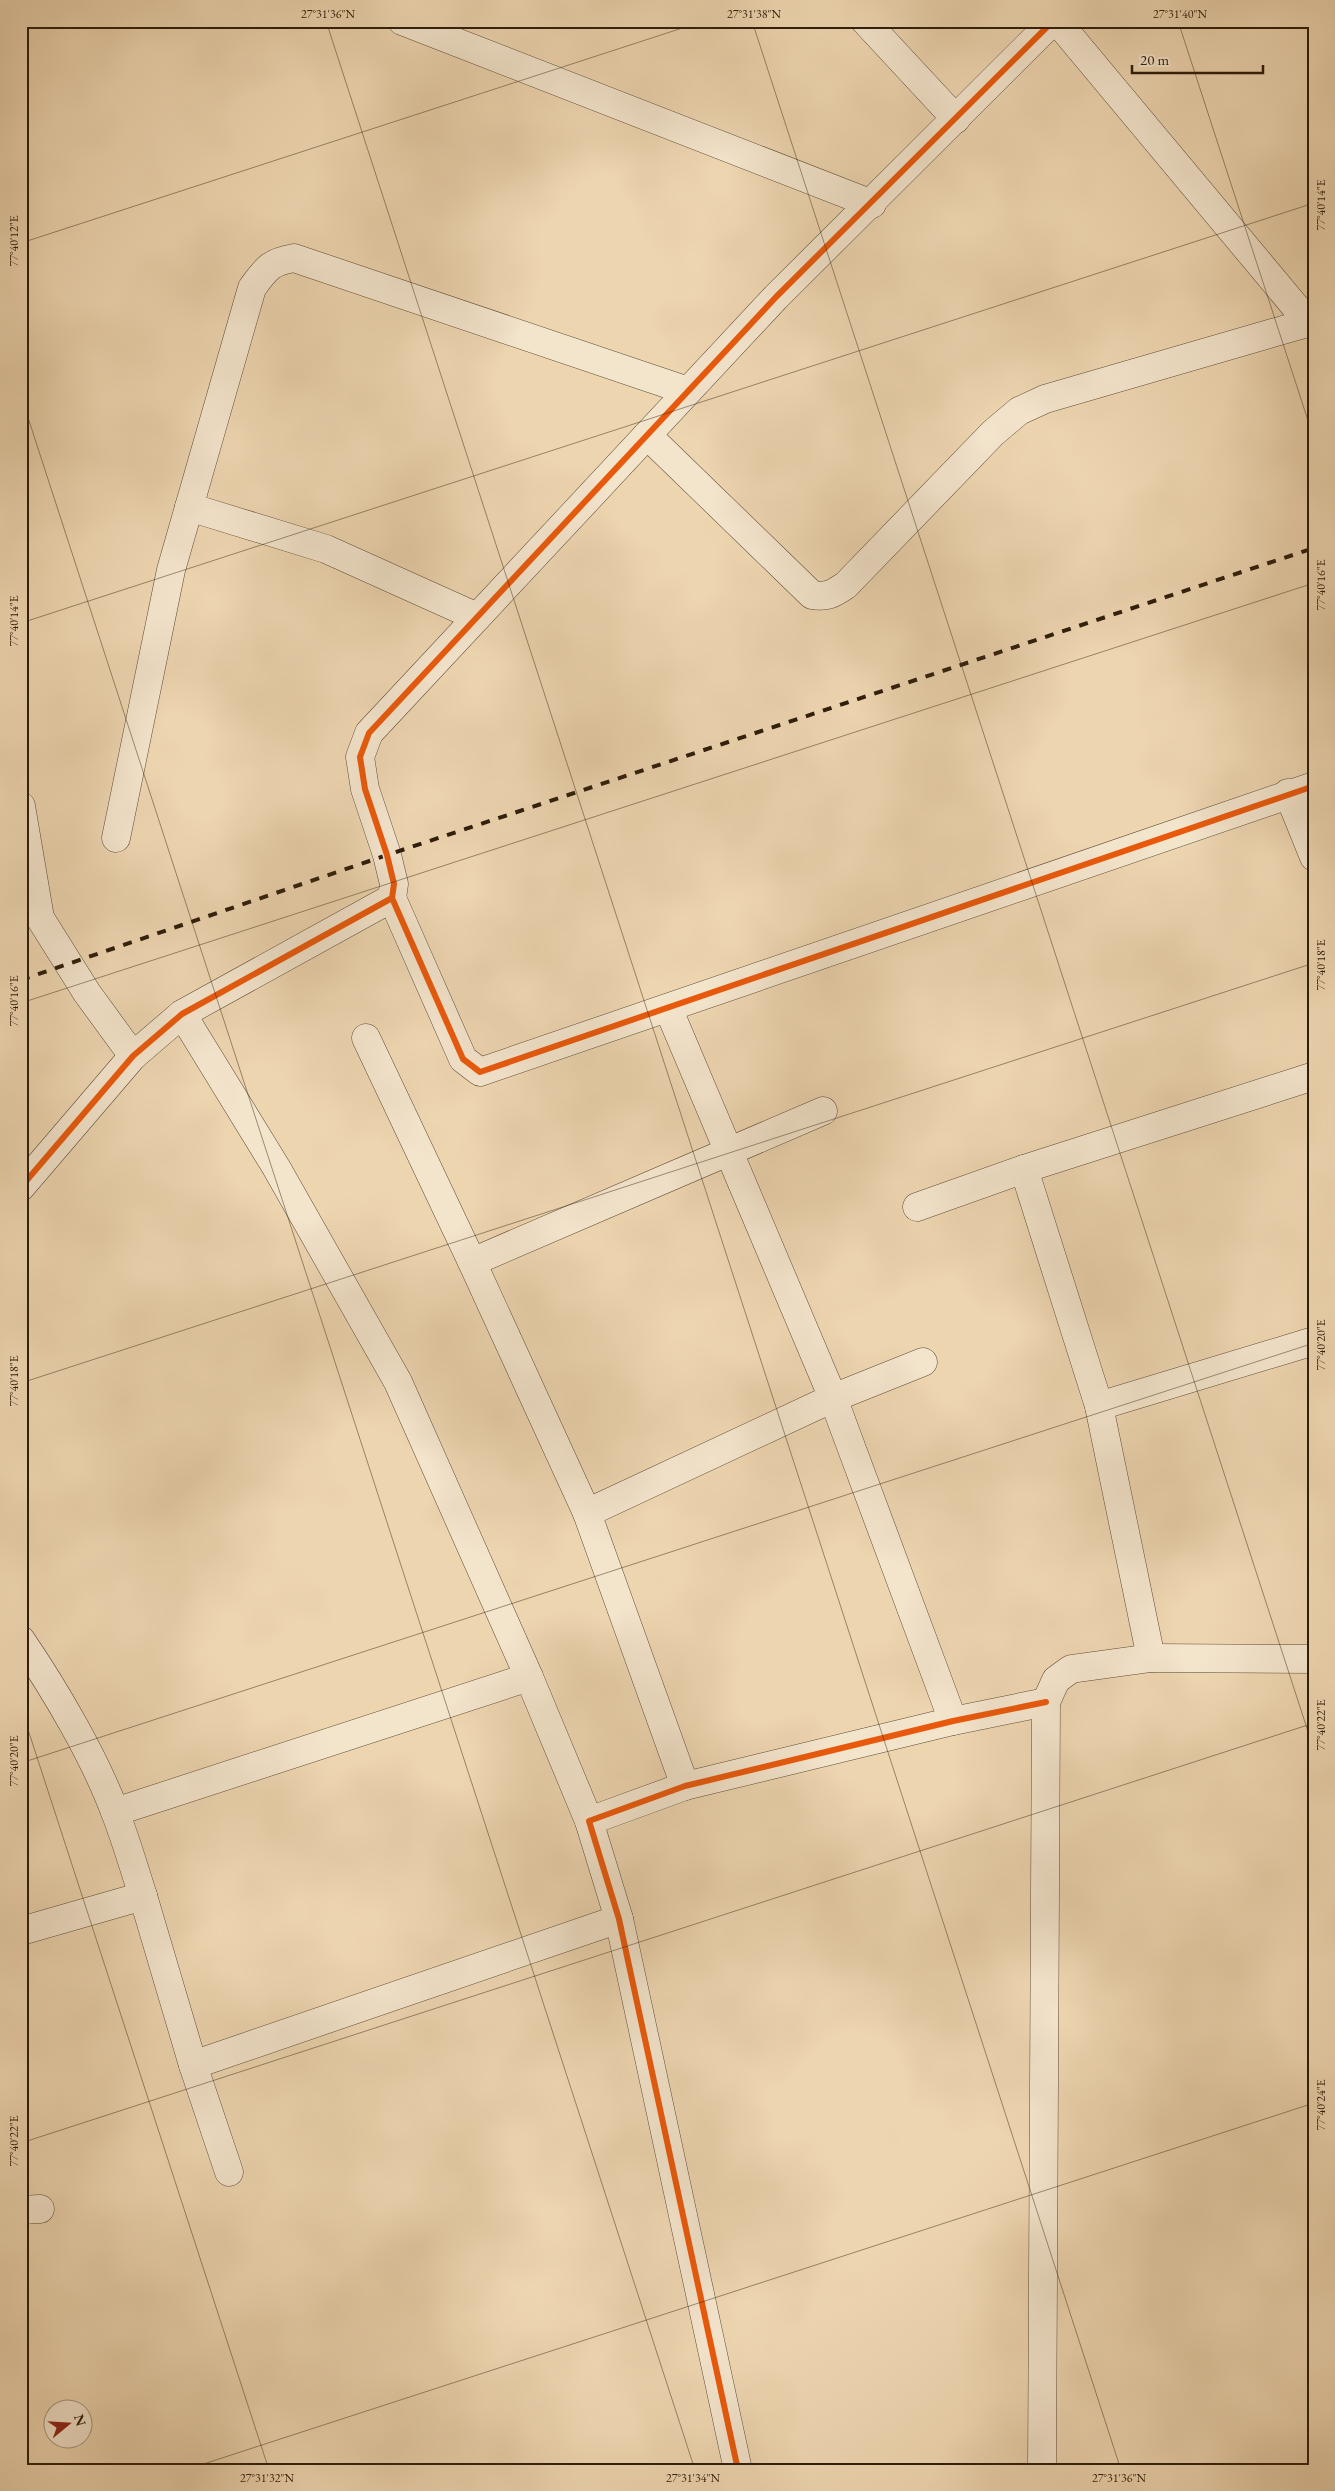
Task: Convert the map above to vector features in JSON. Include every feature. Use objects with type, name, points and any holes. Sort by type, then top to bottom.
[{"type":"street","points":[[402,21],[872,204]]},
{"type":"street","points":[[865,21],[956,119]]},
{"type":"street","points":[[647,435],[812,595],[822,597],[846,585],[993,433],[1019,411],[1045,400],[1312,322],[1055,21],[776,297],[647,435],[478,617],[369,733],[360,757],[365,789],[394,884],[392,898],[463,1058],[480,1072],[1288,793],[1314,786]]},
{"type":"street","points":[[116,838],[170,570],[252,288],[264,271],[276,261],[294,258],[688,391]]},
{"type":"street","points":[[189,507],[326,549],[478,617]]},
{"type":"street","points":[[1288,793],[1314,857]]},
{"type":"street","points":[[21,806],[40,918],[87,993],[133,1056]]},
{"type":"street","points":[[21,1187],[133,1056],[182,1014],[392,898]]},
{"type":"street","points":[[668,1008],[833,1398],[953,1721]]},
{"type":"street","points":[[182,1014],[276,1167],[398,1382],[529,1677],[589,1821],[619,1920],[738,2470]]},
{"type":"street","points":[[366,1038],[472,1262],[587,1513],[685,1786]]},
{"type":"street","points":[[917,1207],[1024,1170],[1314,1076]]},
{"type":"street","points":[[472,1262],[728,1149],[823,1110]]},
{"type":"street","points":[[1024,1170],[1099,1406],[1151,1658]]},
{"type":"street","points":[[1099,1406],[1314,1341]]},
{"type":"street","points":[[587,1513],[833,1398],[923,1362]]},
{"type":"street","points":[[21,1640],[42,1671],[84,1748],[115,1812],[143,1896],[193,2065],[228,2172]]},
{"type":"street","points":[[1042,2470],[1046,1702],[1056,1680],[1071,1669],[1151,1658],[1314,1659]]},
{"type":"street","points":[[115,1812],[529,1677]]},
{"type":"street","points":[[589,1821],[685,1786],[953,1721],[1046,1702]]},
{"type":"street","points":[[21,1930],[143,1896]]},
{"type":"street","points":[[193,2065],[619,1920]]},
{"type":"railway","points":[[21,980],[387,855],[1314,548]]},
{"type":"cycle path","points":[[21,1187],[133,1056],[182,1014],[392,898],[394,884],[387,855],[365,789],[360,757],[369,733],[776,297],[1053,21]]},
{"type":"cycle path","points":[[392,898],[463,1059],[480,1072],[1314,786]]},
{"type":"cycle path","points":[[738,2470],[619,1919],[589,1821],[685,1786],[953,1721],[1046,1702]]}]
